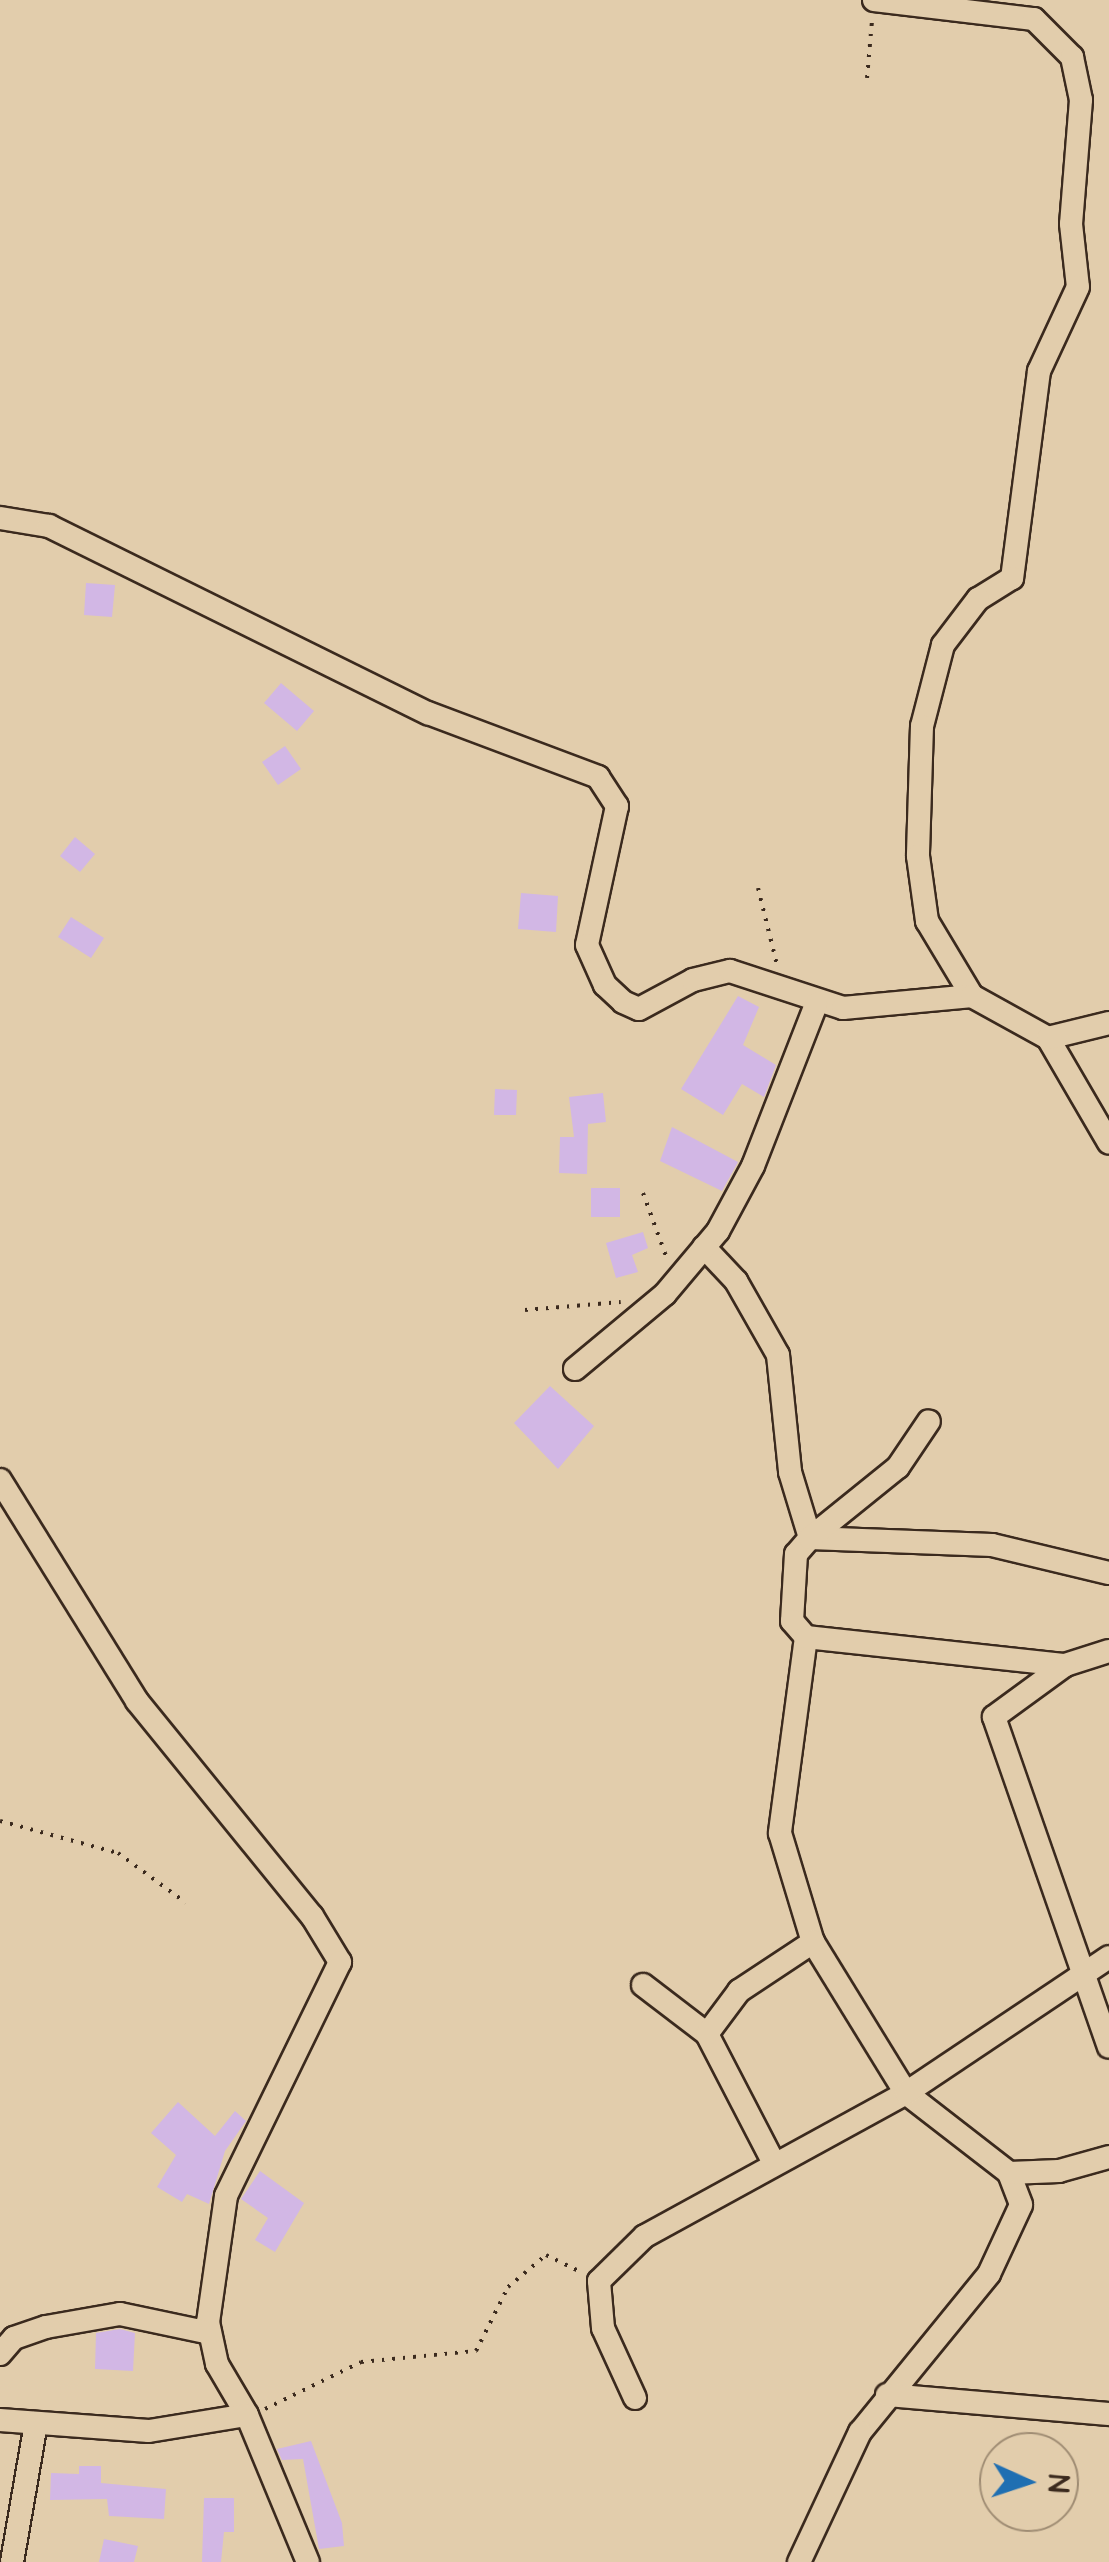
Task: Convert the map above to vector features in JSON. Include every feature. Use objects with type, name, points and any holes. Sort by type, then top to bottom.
[{"type":"street","points":[[874,1],[1034,19],[1072,57],[1081,100],[1072,205],[1078,287],[1039,371],[1012,578],[978,599],[943,645],[922,726],[918,856],[927,920],[972,996],[1048,1038],[1109,1143]]},
{"type":"street","points":[[0,518],[50,526],[428,714],[598,777],[617,806],[586,946],[605,985],[623,1002],[639,1010],[693,980],[730,971],[816,1004],[972,996]]},
{"type":"street","points":[[576,1369],[671,1288],[739,1197],[816,1004]]},
{"type":"street","points":[[1048,1038],[1109,1023]]},
{"type":"street","points":[[704,1247],[736,1281],[778,1355],[790,1472],[810,1538]]},
{"type":"street","points":[[930,1421],[898,1467],[810,1538],[796,1554],[792,1621],[806,1637],[1065,1665]]},
{"type":"street","points":[[0,1480],[137,1701],[312,1916],[340,1962],[226,2196],[210,2333],[218,2364],[248,2415],[308,2562]]},
{"type":"street","points":[[810,1538],[992,1545],[1109,1573]]},
{"type":"street","points":[[798,2562],[842,2463],[888,2395],[989,2274],[1019,2224],[1020,2194],[1008,2174],[928,2118],[906,2092],[813,1942],[780,1833],[806,1637]]},
{"type":"street","points":[[1109,1652],[1065,1665],[994,1717],[1109,2047]]},
{"type":"street","points":[[707,2034],[739,1990],[813,1942]]},
{"type":"street","points":[[635,2398],[603,2328],[599,2281],[681,2212],[906,2092],[1109,1957]]},
{"type":"street","points":[[643,1986],[707,2034],[774,2163]]},
{"type":"street","points":[[1008,2174],[1058,2172],[1109,2157]]},
{"type":"street","points":[[0,2354],[14,2338],[46,2327],[120,2314],[210,2333]]},
{"type":"street","points":[[888,2395],[1109,2414]]},
{"type":"street","points":[[0,2420],[170,2431],[248,2415]]},
{"type":"street","points":[[12,2562],[36,2423]]},
{"type":"path","points":[[867,78],[874,1]]},
{"type":"path","points":[[758,888],[768,948],[793,995]]},
{"type":"path","points":[[525,1310],[671,1288],[643,1193]]},
{"type":"path","points":[[0,1821],[118,1853],[186,1902]]},
{"type":"path","points":[[248,2415],[361,2362],[476,2351],[508,2288],[546,2255],[599,2281]]},
{"type":"building","points":[[86,583],[115,585],[112,617],[84,615]]},
{"type":"building","points":[[281,683],[314,711],[297,731],[264,703]]},
{"type":"building","points":[[285,746],[301,769],[278,785],[262,762]]},
{"type":"building","points":[[75,837],[95,854],[80,872],[60,856]]},
{"type":"building","points":[[521,893],[558,896],[556,932],[518,929]]},
{"type":"building","points":[[71,917],[104,938],[91,958],[58,937]]},
{"type":"building","points":[[738,996],[759,1007],[743,1045],[776,1065],[764,1097],[742,1084],[723,1115],[681,1089]]},
{"type":"building","points":[[495,1089],[517,1090],[516,1115],[494,1115]]},
{"type":"building","points":[[603,1093],[606,1122],[588,1124],[587,1174],[559,1173],[560,1137],[574,1137],[569,1097]]},
{"type":"building","points":[[672,1127],[738,1162],[722,1191],[660,1161]]},
{"type":"building","points":[[591,1188],[620,1188],[620,1217],[591,1217]]},
{"type":"building","points":[[643,1232],[648,1248],[632,1255],[638,1272],[616,1278],[606,1243]]},
{"type":"building","points":[[550,1386],[594,1426],[558,1469],[514,1423]]},
{"type":"building","points":[[178,2102],[215,2136],[235,2111],[246,2121],[225,2151],[209,2204],[187,2194],[182,2202],[157,2187],[176,2155],[151,2133]]},
{"type":"building","points":[[260,2171],[304,2203],[275,2252],[255,2240],[268,2218],[241,2199]]},
{"type":"building","points":[[120,2329],[135,2333],[133,2371],[95,2369],[96,2333]]},
{"type":"building","points":[[311,2441],[342,2523],[344,2546],[319,2549],[303,2459],[282,2460],[277,2449]]},
{"type":"building","points":[[79,2466],[101,2466],[101,2483],[166,2489],[164,2519],[109,2516],[107,2499],[50,2500],[51,2473],[79,2474]]},
{"type":"building","points":[[204,2498],[234,2498],[234,2532],[224,2532],[221,2562],[202,2562]]},
{"type":"building","points":[[104,2539],[138,2546],[134,2562],[99,2562]]}]
